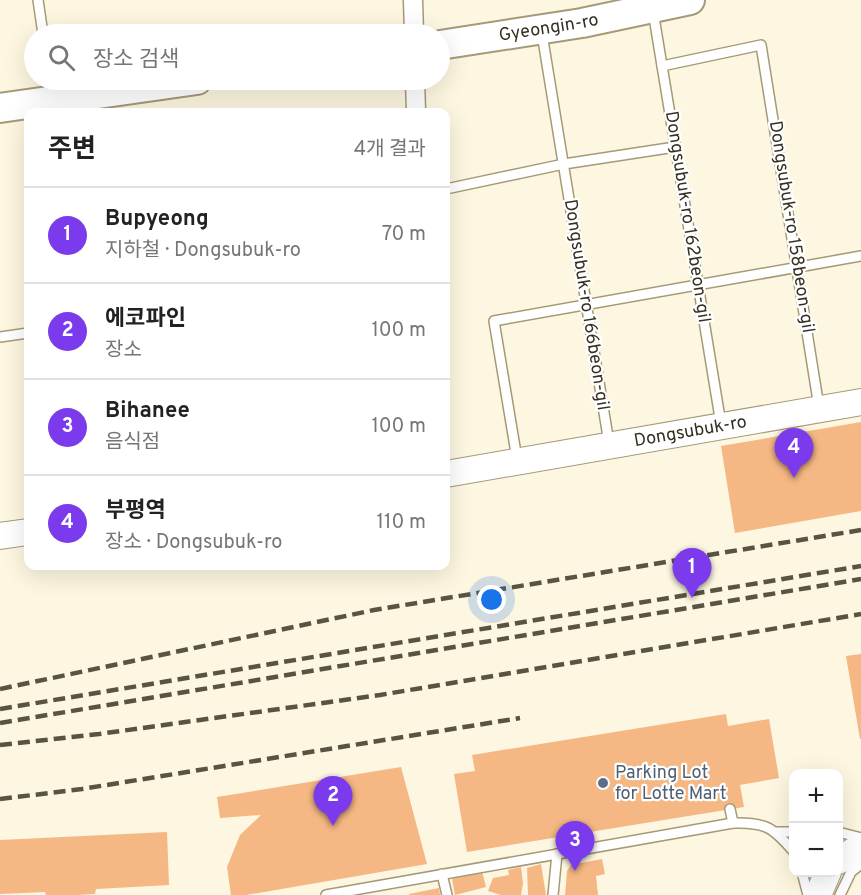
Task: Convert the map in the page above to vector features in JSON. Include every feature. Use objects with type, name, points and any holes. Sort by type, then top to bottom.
[{"type":"main road","name":"Gyeongin-ro","points":[[450,43],[582,23],[642,6],[690,0]]},
{"type":"main road","points":[[0,108],[51,97],[111,90]]},
{"type":"street","points":[[413,0],[414,24]]},
{"type":"street","points":[[415,90],[416,108]]},
{"type":"street","name":"Dongsubuk-ro","points":[[450,473],[861,402]]},
{"type":"street","points":[[0,536],[24,533]]},
{"type":"street","points":[[843,858],[861,846]]},
{"type":"street","points":[[818,895],[826,877]]},
{"type":"lane","points":[[38,0],[41,24]]},
{"type":"lane","name":"Dongsubuk-ro 162beon-gil","points":[[642,6],[662,66],[721,426]]},
{"type":"lane","name":"Dongsubuk-ro 166beon-gil","points":[[542,29],[609,446]]},
{"type":"lane","name":"Dongsubuk-ro 158beon-gil","points":[[662,66],[762,45],[820,409]]},
{"type":"lane","points":[[450,188],[564,164],[675,147]]},
{"type":"lane","points":[[518,462],[494,321],[861,256]]},
{"type":"lane","points":[[0,338],[24,334]]},
{"type":"lane","points":[[730,809],[733,823]]},
{"type":"lane","points":[[326,895],[733,823],[765,824],[777,832],[789,846]]},
{"type":"lane","points":[[777,832],[789,832]]},
{"type":"lane","points":[[843,833],[861,838]]},
{"type":"lane","points":[[554,895],[557,854]]},
{"type":"lane","points":[[840,895],[851,872],[861,864]]},
{"type":"lane","points":[[442,874],[447,895]]},
{"type":"lane","points":[[803,877],[808,895]]},
{"type":"building","points":[[861,422],[861,511],[735,533],[721,446]]},
{"type":"building","points":[[861,654],[861,739],[860,739],[846,656]]},
{"type":"building","name":"Parking Lot for Lotte Mart","points":[[726,714],[728,726],[769,719],[779,778],[740,785],[744,807],[467,852],[454,774],[475,771],[472,755]]},
{"type":"building","points":[[401,767],[427,864],[246,895],[231,895],[227,867],[240,835],[261,815],[220,818],[217,797]]},
{"type":"building","points":[[167,832],[169,885],[96,889],[95,894],[46,895],[45,892],[0,894],[0,840]]},
{"type":"building","points":[[602,859],[605,874],[596,876],[598,895],[565,895],[567,871],[571,865]]},
{"type":"building","points":[[541,864],[546,895],[528,895],[527,868]]},
{"type":"building","points":[[521,867],[523,883],[521,895],[501,895],[488,891],[493,878],[509,875],[508,870]]},
{"type":"building","points":[[482,871],[486,887],[455,895],[452,879]]},
{"type":"building","points":[[439,888],[440,895],[409,895],[409,894]]},
{"type":"railway","points":[[0,689],[374,610],[861,530]]},
{"type":"railway","points":[[0,709],[861,566]]},
{"type":"railway","points":[[0,723],[861,579]]},
{"type":"railway","points":[[0,745],[99,734],[380,695],[861,614]]},
{"type":"railway","points":[[0,799],[82,789],[520,718]]},
{"type":"place","name":"부평역","points":[[794,478]]},
{"type":"place","name":"Bupyeong","points":[[692,598]]},
{"type":"place","name":"Parking Lot for Lotte Mart","points":[[603,783]]},
{"type":"place","name":"에코파인","points":[[333,826]]},
{"type":"place","name":"Bihanee","points":[[575,871]]}]
